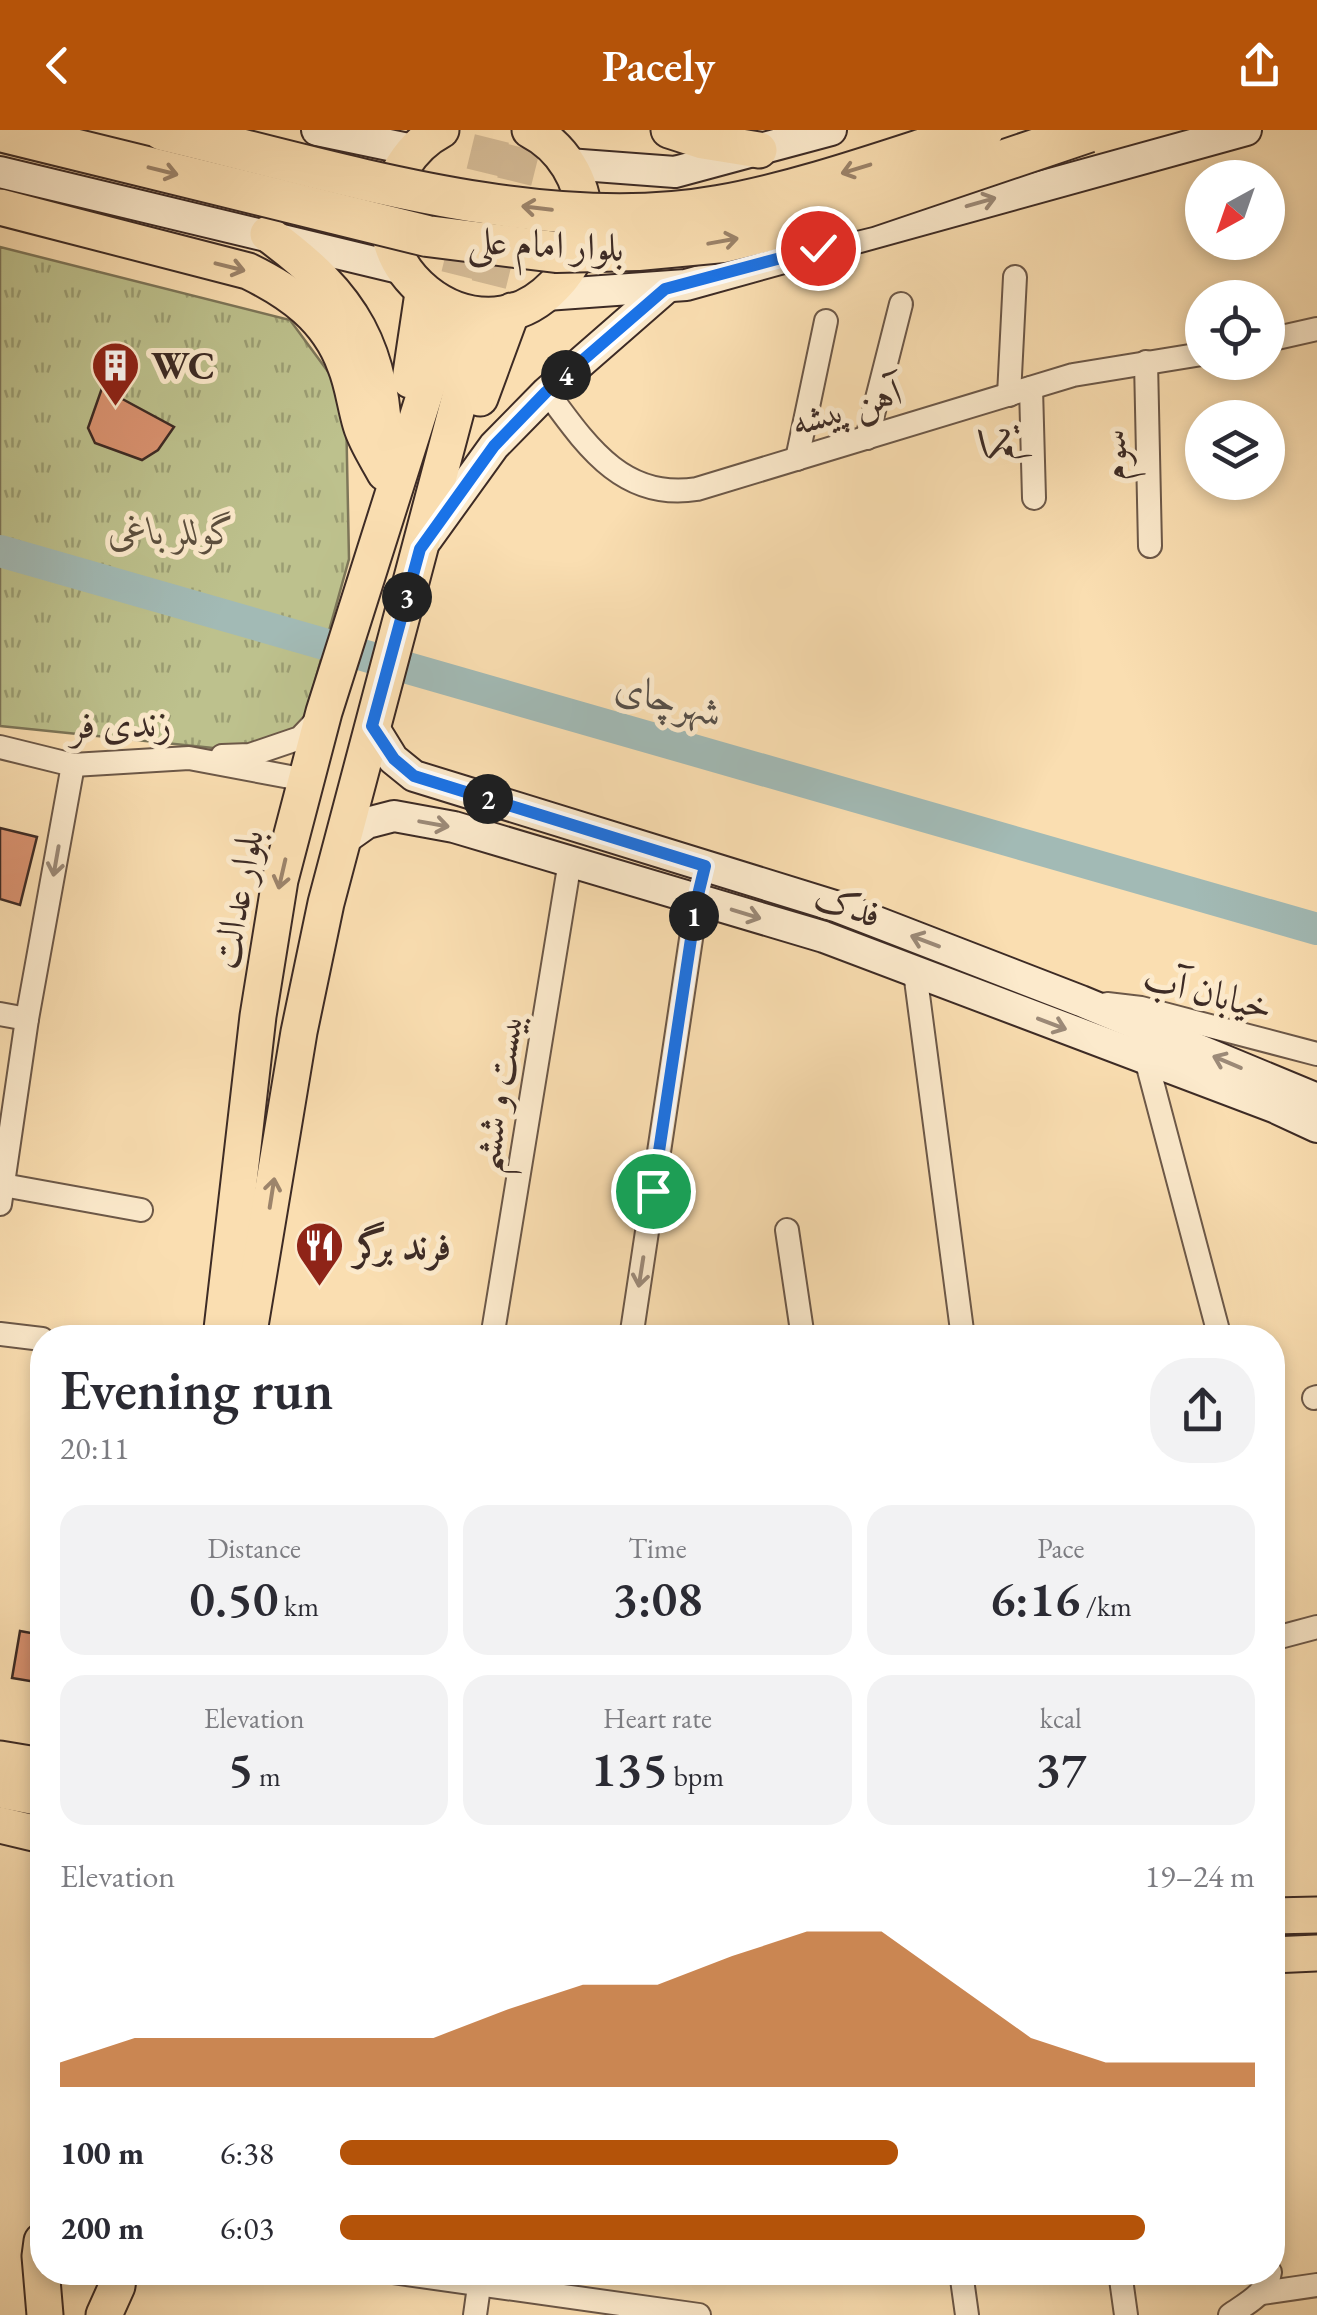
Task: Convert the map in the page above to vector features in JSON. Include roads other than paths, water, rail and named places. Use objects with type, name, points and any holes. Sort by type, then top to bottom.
[{"type":"highway","name":"بلوار امام علی","points":[[163,130],[444,196],[557,210],[636,214],[718,206],[983,130]]},
{"type":"highway","name":"بلوار امام علی","points":[[0,131],[428,236],[556,252],[723,242],[866,207],[1088,132]]},
{"type":"main road","points":[[669,130],[703,141],[760,150]]},
{"type":"main road","points":[[427,140],[396,177],[388,208],[390,240],[446,335],[434,499]]},
{"type":"main road","points":[[413,281],[457,310],[494,315],[512,312],[546,294],[566,274],[579,248],[584,219],[580,190],[550,142]]},
{"type":"main road","points":[[0,207],[248,271],[280,287],[310,310],[331,336],[346,366],[362,428],[390,481]]},
{"type":"main road","points":[[253,231],[304,261],[332,287],[352,316],[377,370],[390,481]]},
{"type":"main road","points":[[434,499],[476,409],[512,312]]},
{"type":"main road","points":[[446,335],[424,328],[442,317],[475,323],[484,331],[492,368]]},
{"type":"main road","points":[[390,481],[446,335]]},
{"type":"main road","name":"بلوار عدالت","points":[[227,1325],[258,1016],[280,880],[324,712],[383,527],[390,481]]},
{"type":"main road","name":"بلوار عدالت","points":[[230,1325],[256,1290],[299,1032],[326,903],[434,499]]},
{"type":"main road","points":[[256,1290],[257,1325]]},
{"type":"main road","points":[[0,1759],[30,1764]]},
{"type":"main road","points":[[0,1790],[30,1796]]},
{"type":"main road","points":[[0,1824],[30,1832]]},
{"type":"main road","points":[[1285,1915],[1317,1914]]},
{"type":"main road","points":[[1285,1954],[1317,1953]]},
{"type":"main road","points":[[42,2285],[45,2315]]},
{"type":"main road","points":[[61,2315],[66,2285]]},
{"type":"main road","points":[[92,2315],[96,2285]]},
{"type":"main road","points":[[104,2315],[118,2285]]},
{"type":"street","points":[[253,231],[266,149],[258,130]]},
{"type":"street","points":[[320,131],[331,130]]},
{"type":"street","points":[[550,142],[675,172],[832,130]]},
{"type":"street","points":[[546,294],[676,287],[1246,130]]},
{"type":"street","points":[[320,131],[427,140]]},
{"type":"street","points":[[0,172],[253,231],[413,281]]},
{"type":"street","points":[[675,172],[664,197],[659,227],[662,253],[676,287]]},
{"type":"street","name":"یکم","points":[[1015,277],[1020,392],[1034,498]]},
{"type":"street","points":[[418,557],[479,463],[546,392],[676,287]]},
{"type":"street","points":[[867,438],[901,304]]},
{"type":"street","points":[[797,459],[826,321]]},
{"type":"street","points":[[1285,337],[1317,330]]},
{"type":"street","name":"آهن پیشه","points":[[546,392],[590,450],[642,485],[669,493],[697,489],[1073,375],[1185,356]]},
{"type":"street","name":"سوم","points":[[1146,362],[1150,546]]},
{"type":"street","points":[[188,758],[250,755],[300,738],[324,712]]},
{"type":"street","name":"فدک","points":[[372,726],[394,759],[414,776],[838,908],[1081,1001],[1317,1099]]},
{"type":"street","name":"زندی فر","points":[[0,747],[74,765],[188,758],[306,780]]},
{"type":"street","points":[[74,765],[27,1019],[1,1197],[141,1210]]},
{"type":"street","name":"فدک","points":[[344,840],[367,823],[394,816],[454,827],[570,860],[824,937],[1317,1127]]},
{"type":"street","name":"بیست و ششم","points":[[494,1325],[570,860]]},
{"type":"street","points":[[633,1325],[705,866]]},
{"type":"street","points":[[915,972],[961,1325]]},
{"type":"street","name":"خیابان آب","points":[[1081,1001],[1142,1008],[1317,1054]]},
{"type":"street","points":[[0,1014],[27,1019]]},
{"type":"street","points":[[1146,1060],[1217,1325]]},
{"type":"street","points":[[787,1230],[801,1325]]},
{"type":"street","points":[[0,1334],[30,1338]]},
{"type":"street","points":[[1285,1635],[1317,1627]]},
{"type":"street","points":[[1285,2284],[1317,2286]]},
{"type":"street","points":[[474,2315],[479,2285]]},
{"type":"street","points":[[516,2285],[699,2315]]},
{"type":"street","points":[[963,2285],[967,2315]]},
{"type":"street","points":[[1122,2285],[1126,2315]]},
{"type":"street","points":[[1230,2315],[1264,2285]]},
{"type":"waterway","name":"شهرچای","points":[[0,551],[1317,929]]},
{"type":"tunnel","points":[[446,327],[494,130]]},
{"type":"tunnel","points":[[476,336],[527,130]]},
{"type":"place","name":"WC","points":[[116,408]]},
{"type":"place","name":"فرند برگر","points":[[319,1288]]},
{"type":"park label","name":"گوللر باغی","points":[[173,531]]}]
